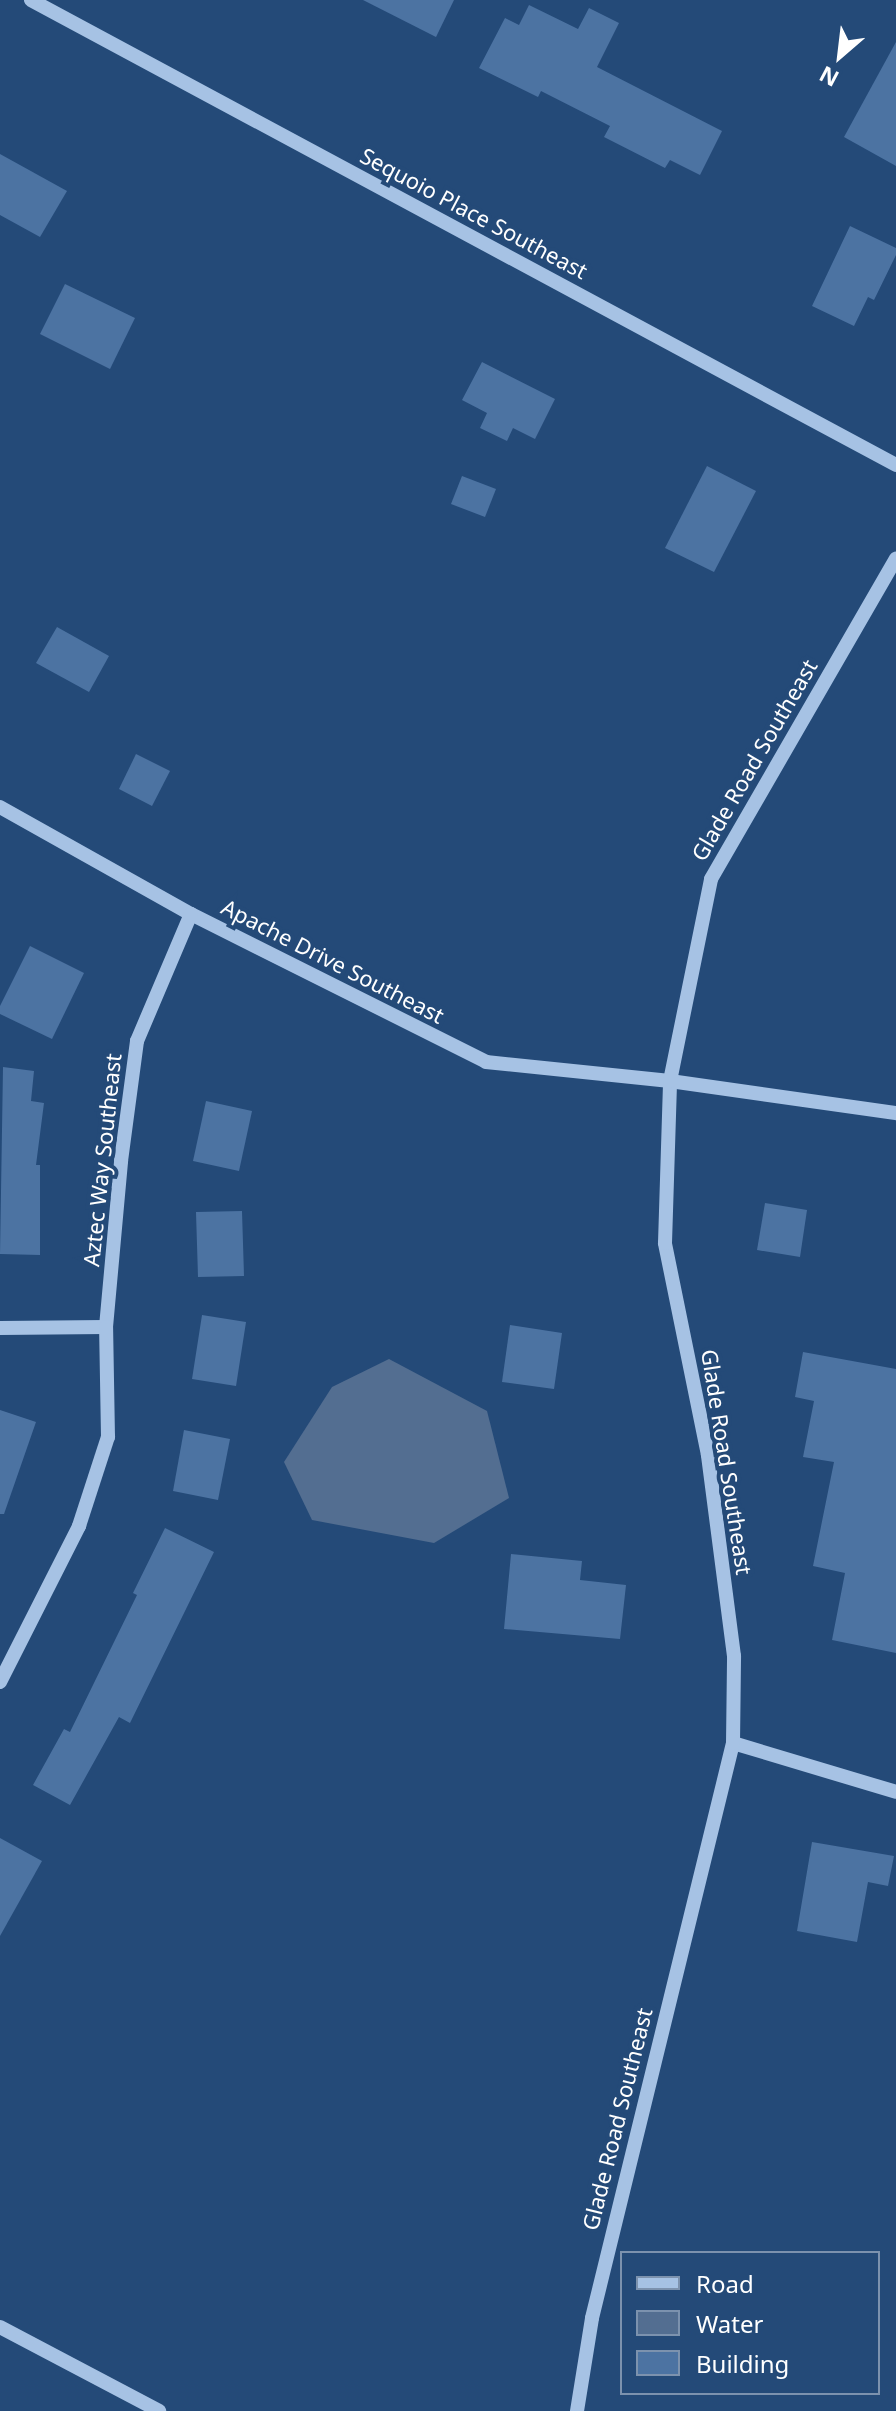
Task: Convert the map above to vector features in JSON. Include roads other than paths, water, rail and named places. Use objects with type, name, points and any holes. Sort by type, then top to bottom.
[{"type":"street","name":"Sequoio Place Southeast","points":[[31,0],[896,465]]},
{"type":"street","name":"Glade Road Southeast","points":[[577,2411],[598,2290],[733,1743],[734,1656],[708,1455],[665,1243],[670,1081],[711,879],[896,558]]},
{"type":"street","name":"Apache Drive Southeast","points":[[0,807],[191,914],[486,1062],[670,1081],[896,1113]]},
{"type":"street","name":"Aztec Way Southeast","points":[[0,1682],[79,1526],[108,1437],[106,1327],[121,1161],[137,1041],[191,914]]},
{"type":"street","points":[[0,1328],[106,1327]]},
{"type":"street","points":[[733,1743],[896,1792]]},
{"type":"street","points":[[0,2327],[159,2411]]},
{"type":"water","points":[[389,1359],[487,1411],[509,1498],[434,1543],[312,1520],[284,1462],[332,1387]]}]
